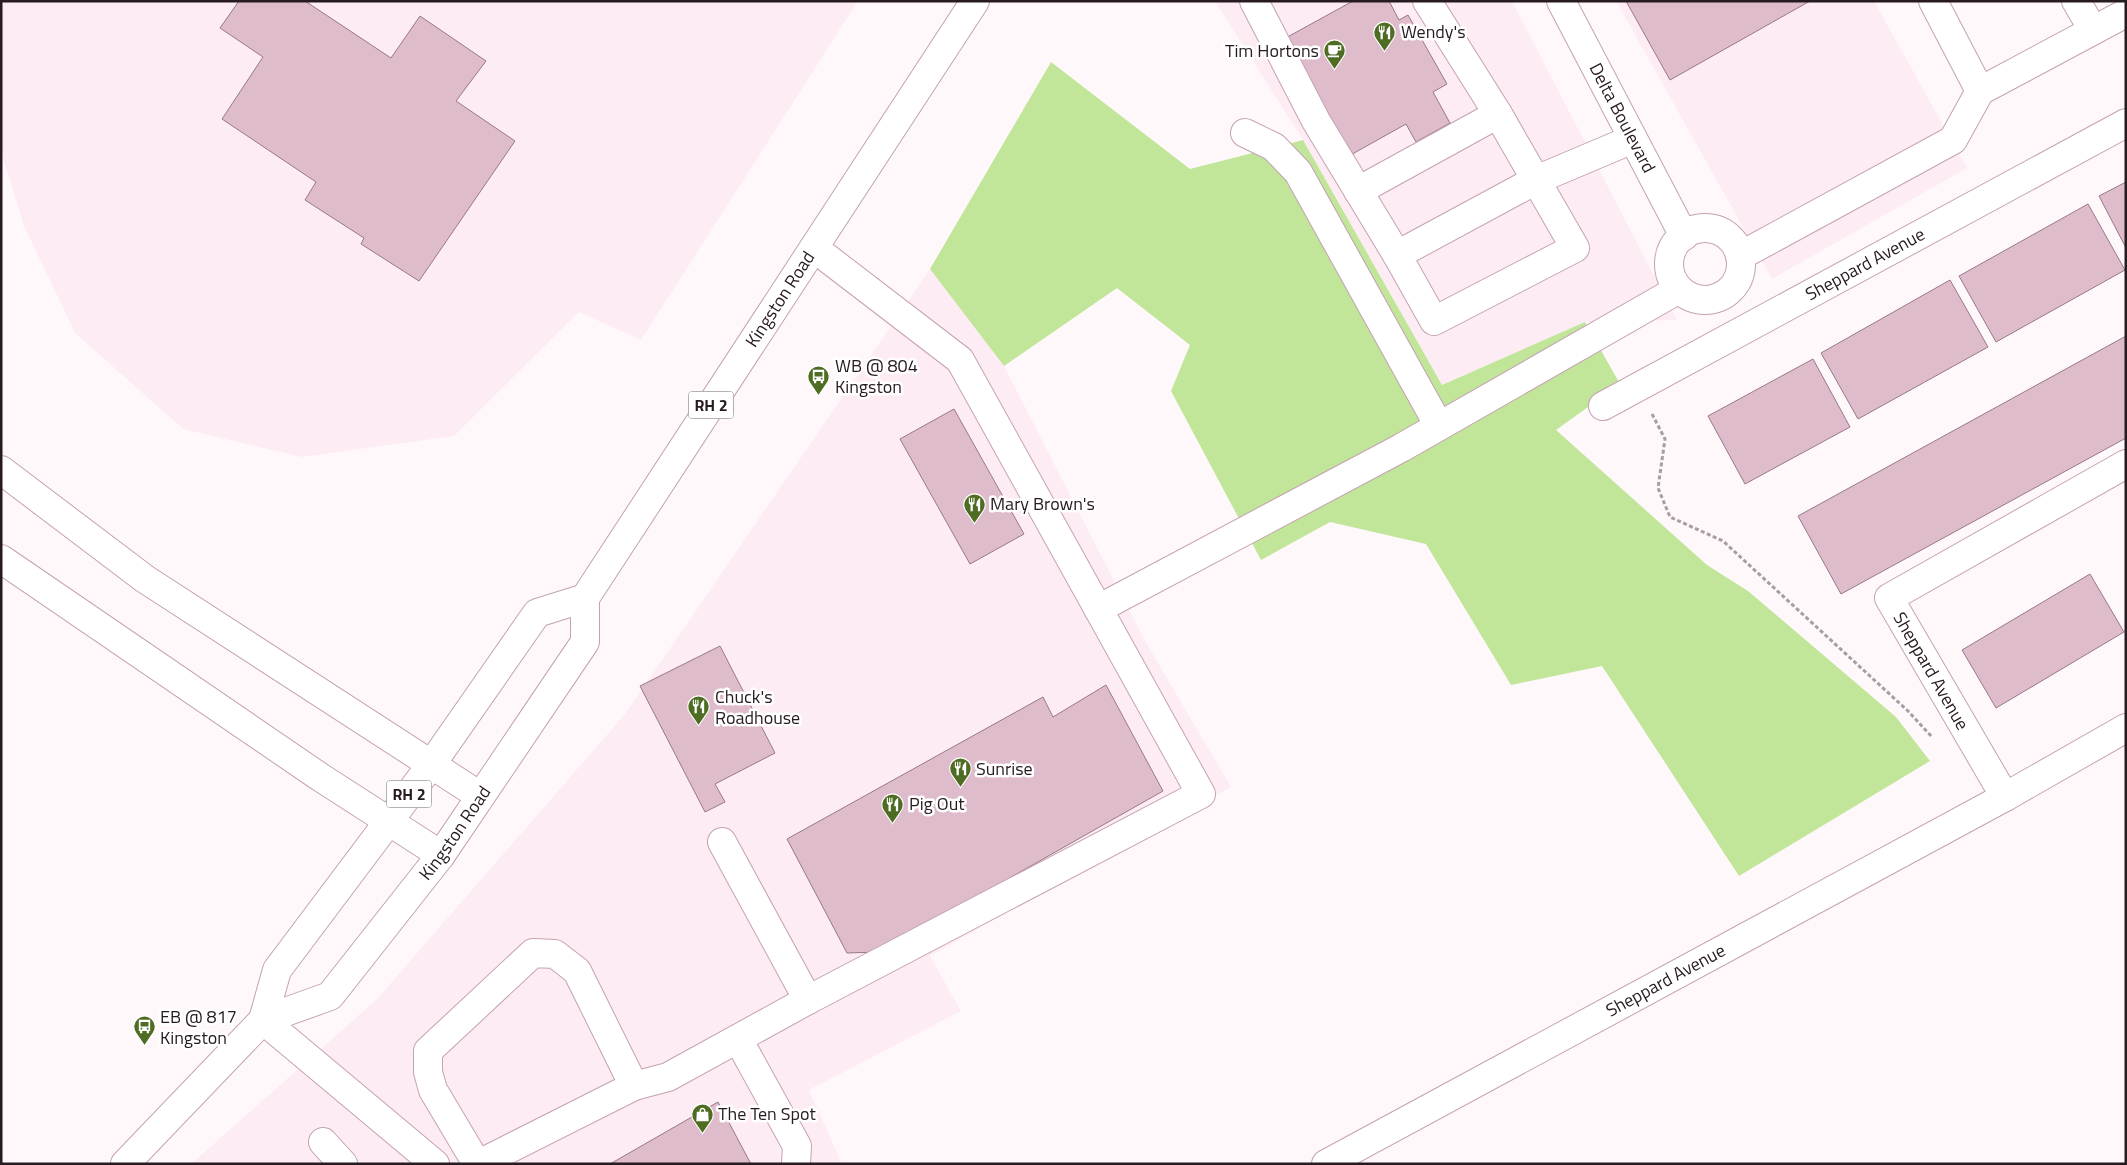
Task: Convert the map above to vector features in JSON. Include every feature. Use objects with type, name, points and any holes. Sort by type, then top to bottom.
[{"type":"main road","name":"Kingston Road","points":[[125,1164],[263,1020],[330,996],[440,855],[586,642],[585,598],[975,1]]},
{"type":"main road","points":[[1254,1],[1316,121],[1397,255],[1434,321],[1575,248],[1498,114],[1430,2]]},
{"type":"main road","name":"Delta Boulevard","points":[[1561,1],[1684,236]]},
{"type":"main road","points":[[1934,1],[1980,90]]},
{"type":"main road","points":[[2076,1],[2094,30]]},
{"type":"main road","points":[[1740,256],[1953,140],[1980,90],[2126,13]]},
{"type":"main road","points":[[1358,191],[1498,114]]},
{"type":"main road","name":"Sheppard Avenue","points":[[1603,406],[1736,332],[2126,123]]},
{"type":"main road","points":[[1246,133],[1274,147],[1298,172],[1439,426]]},
{"type":"main road","points":[[1397,255],[1536,180],[1633,138]]},
{"type":"main road","points":[[1706,228],[1718,230],[1728,236],[1736,245],[1740,256],[1741,268],[1739,279],[1732,289],[1718,298],[1699,300],[1688,296],[1678,289],[1672,279],[1669,267],[1670,256],[1675,244],[1694,230],[1706,228]]},
{"type":"main road","points":[[634,1086],[577,971],[554,954],[533,954],[428,1052],[428,1072],[433,1090],[478,1164],[634,1086],[668,1077],[808,1000],[1201,794],[960,360],[814,248]]},
{"type":"main road","points":[[1098,609],[1439,426],[1678,289]]},
{"type":"main road","points":[[1718,298],[1736,332]]},
{"type":"main road","name":"Sheppard Avenue","points":[[2005,797],[1889,598],[2126,464]]},
{"type":"main road","points":[[1,470],[146,580],[480,796]]},
{"type":"main road","points":[[1,559],[333,786],[390,820],[440,855]]},
{"type":"main road","name":"Kingston Road","points":[[263,1020],[277,970],[390,820],[536,613],[585,598]]},
{"type":"main road","name":"Sheppard Avenue","points":[[1326,1164],[2005,797],[2126,728]]},
{"type":"main road","points":[[722,842],[808,1000]]},
{"type":"main road","points":[[263,1020],[435,1164]]},
{"type":"main road","points":[[738,1039],[797,1146],[796,1164]]},
{"type":"main road","points":[[323,1142],[343,1164]]},
{"type":"path","points":[[1638,387],[1665,440],[1658,488],[1670,517],[1723,541],[1908,711],[1934,739]]},
{"type":"shaded area","points":[[1,1],[858,1],[641,340],[579,312],[454,436],[302,457],[183,429],[75,333],[24,226],[1,151]]},
{"type":"shaded area","points":[[1215,1],[1512,1],[1677,320],[1585,322],[1442,385],[1303,140]]},
{"type":"shaded area","points":[[1616,1],[1874,1],[1967,168],[1772,279]]},
{"type":"shaded area","points":[[930,269],[1004,366],[1144,639],[1231,787],[930,956],[961,1011],[809,1090],[842,1164],[191,1164],[377,999],[625,714]]},
{"type":"green space","points":[[1051,62],[1190,169],[1303,140],[1442,385],[1585,322],[1620,384],[1556,430],[1707,565],[1748,591],[1896,717],[1930,761],[1739,876],[1602,666],[1511,685],[1426,544],[1330,522],[1261,560],[1171,391],[1190,345],[1117,288],[1004,366],[930,269]]},
{"type":"building","points":[[239,1],[305,1],[391,58],[420,16],[486,61],[456,101],[515,141],[419,281],[361,244],[364,238],[305,200],[316,182],[222,119],[263,57],[220,28]]},
{"type":"building","points":[[1353,1],[1389,1],[1399,20],[1408,15],[1447,84],[1433,92],[1450,123],[1416,142],[1406,124],[1347,157],[1282,40]]},
{"type":"building","points":[[1626,1],[1810,1],[1670,80]]},
{"type":"building","points":[[2126,182],[2126,248],[2099,196]]},
{"type":"building","points":[[2088,204],[2125,270],[1996,342],[1959,276]]},
{"type":"building","points":[[1950,280],[1988,347],[1858,419],[1821,353]]},
{"type":"building","points":[[2126,336],[2126,438],[1841,594],[1798,516]]},
{"type":"building","points":[[1813,359],[1850,427],[1745,484],[1708,416]]},
{"type":"building","points":[[954,409],[1024,534],[970,564],[900,439]]},
{"type":"building","points":[[2090,574],[2124,632],[1996,708],[1962,650]]},
{"type":"building","points":[[720,646],[775,753],[715,784],[725,802],[705,812],[640,686]]},
{"type":"building","points":[[1106,685],[1163,791],[879,952],[847,953],[787,839],[1043,697],[1053,717]]},
{"type":"building","points":[[718,1102],[751,1164],[610,1164]]},
{"type":"place","name":"Wendy's","points":[[1385,51]]},
{"type":"place","name":"Tim Hortons","points":[[1335,70]]},
{"type":"place","name":"WB @ 804 Kingston","points":[[819,395]]},
{"type":"place","name":"Mary Brown's","points":[[974,523]]},
{"type":"place","name":"Chuck's Roadhouse","points":[[699,726]]},
{"type":"place","name":"Sunrise","points":[[960,788]]},
{"type":"place","name":"Pig Out","points":[[893,823]]},
{"type":"place","name":"EB @ 817 Kingston","points":[[144,1046]]},
{"type":"place","name":"The Ten Spot","points":[[702,1133]]}]
